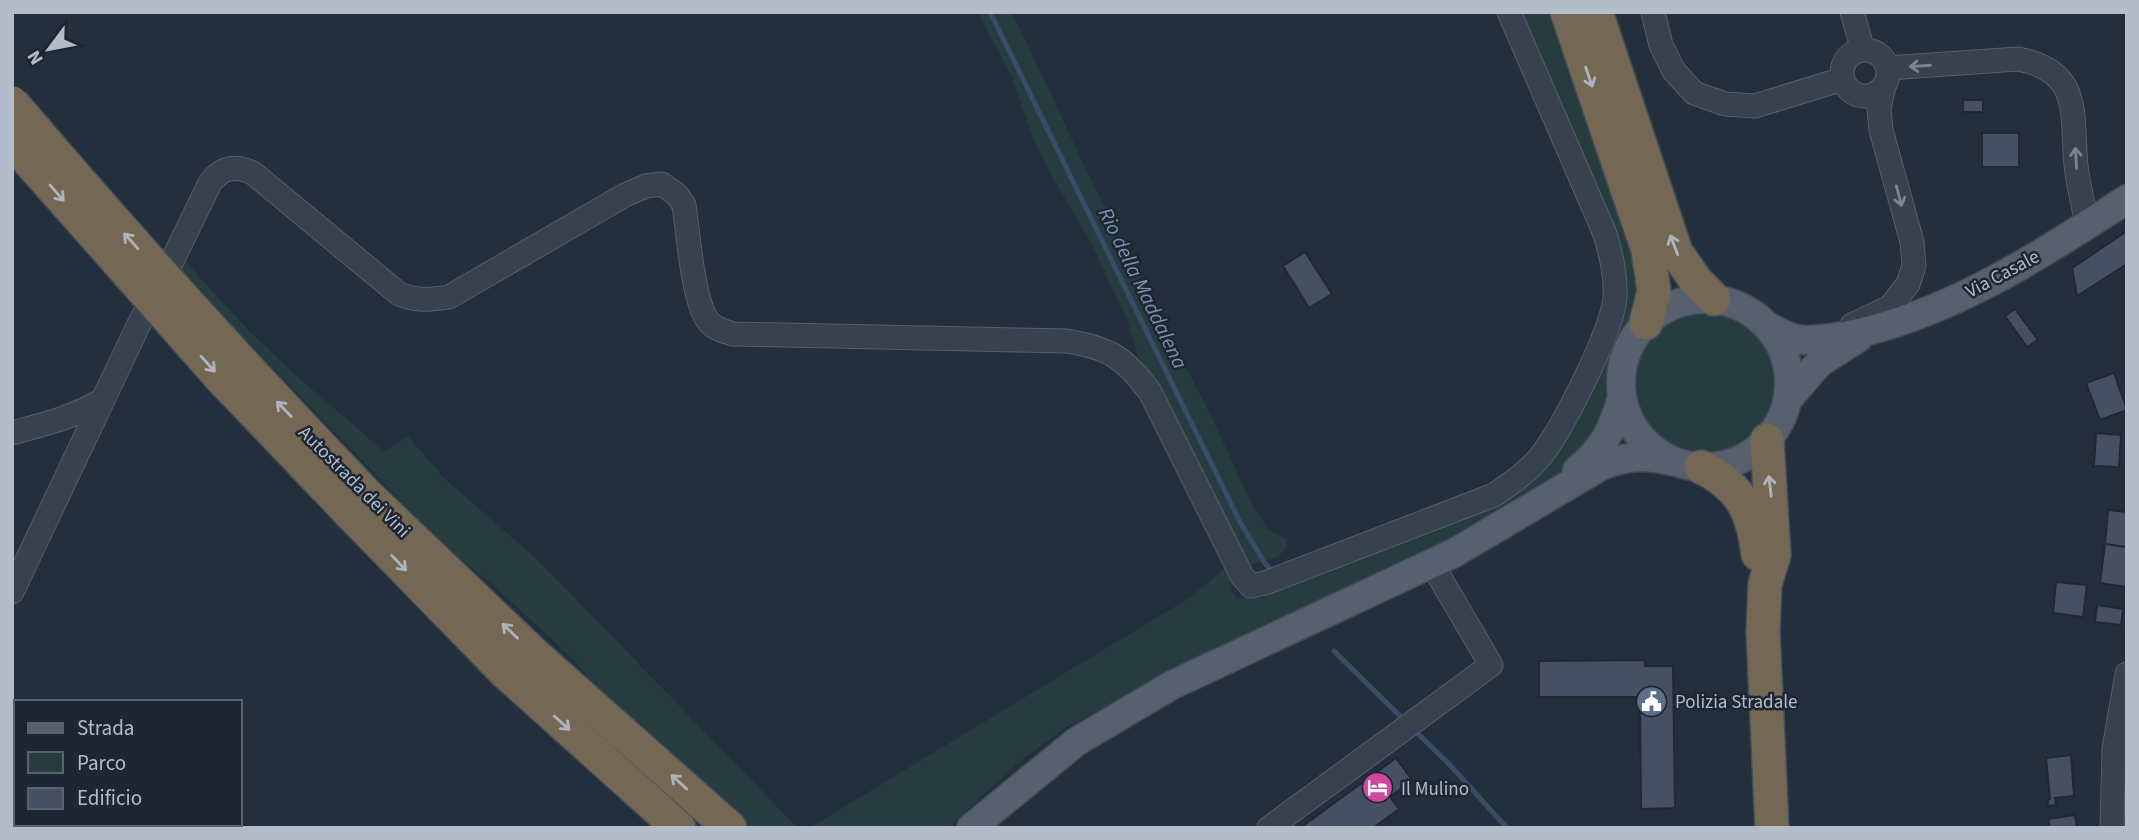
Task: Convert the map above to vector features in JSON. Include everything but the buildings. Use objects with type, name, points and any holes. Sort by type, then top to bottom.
[{"type":"highway","points":[[1567,12],[1648,250],[1654,291],[1646,323]]},
{"type":"highway","points":[[1597,12],[1676,252],[1696,281],[1714,299]]},
{"type":"highway","name":"Autostrada dei Vini","points":[[12,103],[504,671],[679,828]]},
{"type":"highway","name":"Autostrada dei Vini","points":[[12,142],[222,379],[359,504],[730,828]]},
{"type":"highway","points":[[1765,584],[1774,555],[1767,440]]},
{"type":"highway","points":[[1688,464],[1719,475],[1745,503],[1753,521],[1765,584],[1763,631],[1772,828]]},
{"type":"main road","name":"Via Casale","points":[[1767,326],[1794,339],[1809,340],[1869,331],[1934,309],[2024,263],[2127,199]]},
{"type":"main road","points":[[971,828],[1076,742],[1172,685],[1482,539],[1549,495],[1601,466],[1625,457],[1654,456],[1688,464],[1719,466],[1737,461],[1753,452],[1776,428],[1788,399],[1788,373],[1782,348],[1767,326],[1748,310],[1703,298],[1676,303],[1646,323],[1628,348],[1622,367],[1622,396],[1610,433],[1594,455],[1549,495]]},
{"type":"main road","name":"Via Casale","points":[[1788,399],[1819,363],[1869,331]]},
{"type":"main road","points":[[1622,396],[1635,429],[1650,446],[1688,464]]},
{"type":"street","points":[[12,592],[138,326],[210,183],[224,170],[240,167],[253,173],[399,293],[425,301],[449,297],[625,195],[646,186],[662,184],[677,195],[684,205],[699,306],[708,321],[717,329],[733,334],[1067,341],[1098,346],[1135,372],[1150,392],[1242,576],[1251,586],[1265,583],[1494,495],[1540,457],[1565,418],[1609,325],[1615,300],[1615,270],[1605,234],[1509,12]]},
{"type":"street","points":[[1653,12],[1661,45],[1674,71],[1694,93],[1725,104],[1755,106],[1850,87],[1872,95],[1886,77],[2018,59],[2035,62],[2051,72],[2065,86],[2074,110],[2076,166],[2087,225]]},
{"type":"street","points":[[1852,12],[1863,50]]},
{"type":"street","points":[[1809,340],[1875,316],[1890,307],[1900,296],[1914,266],[1912,242],[1881,130],[1879,108],[1886,77],[1881,57],[1876,52],[1863,50],[1849,57],[1843,71],[1850,87],[1881,130]]},
{"type":"street","points":[[12,433],[54,423],[103,400]]},
{"type":"street","points":[[1269,828],[1491,665],[1432,564]]},
{"type":"street","points":[[2112,828],[2114,749],[2127,674]]},
{"type":"green space","points":[[978,12],[1012,12],[1091,180],[1215,424],[1249,499],[1268,529],[1286,539],[1287,547],[1279,556],[1249,566],[1172,415],[1137,353],[1128,322],[1091,243],[1032,136],[1012,77]]},
{"type":"green space","points":[[1516,12],[1548,12],[1640,271],[1640,306],[1613,357],[1610,412],[1577,463],[1451,540],[1206,654],[1067,727],[1020,761],[948,828],[809,828],[1189,598],[1227,567],[1233,594],[1237,598],[1261,598],[1488,502],[1525,480],[1619,306]]},
{"type":"green space","points":[[184,259],[277,358],[384,452],[408,436],[445,479],[531,554],[571,594],[795,825],[805,828],[745,828],[621,718],[574,660],[492,584],[444,546],[180,271]]},
{"type":"green space","points":[[1705,311],[1732,317],[1756,332],[1771,356],[1777,383],[1771,410],[1756,434],[1732,449],[1705,455],[1678,449],[1654,434],[1639,410],[1633,383],[1639,356],[1654,332],[1678,317]]},
{"type":"waterway","name":"Rio della Maddalena","points":[[990,12],[1240,522],[1273,572]]},
{"type":"waterway","name":"Rio della Maddalena","points":[[1334,651],[1406,722]]},
{"type":"waterway","name":"Rio della Maddalena","points":[[1413,729],[1507,828]]},
{"type":"place","name":"Polizia Stradale","points":[[1652,701]]},
{"type":"place","name":"Il Mulino","points":[[1378,788]]}]
